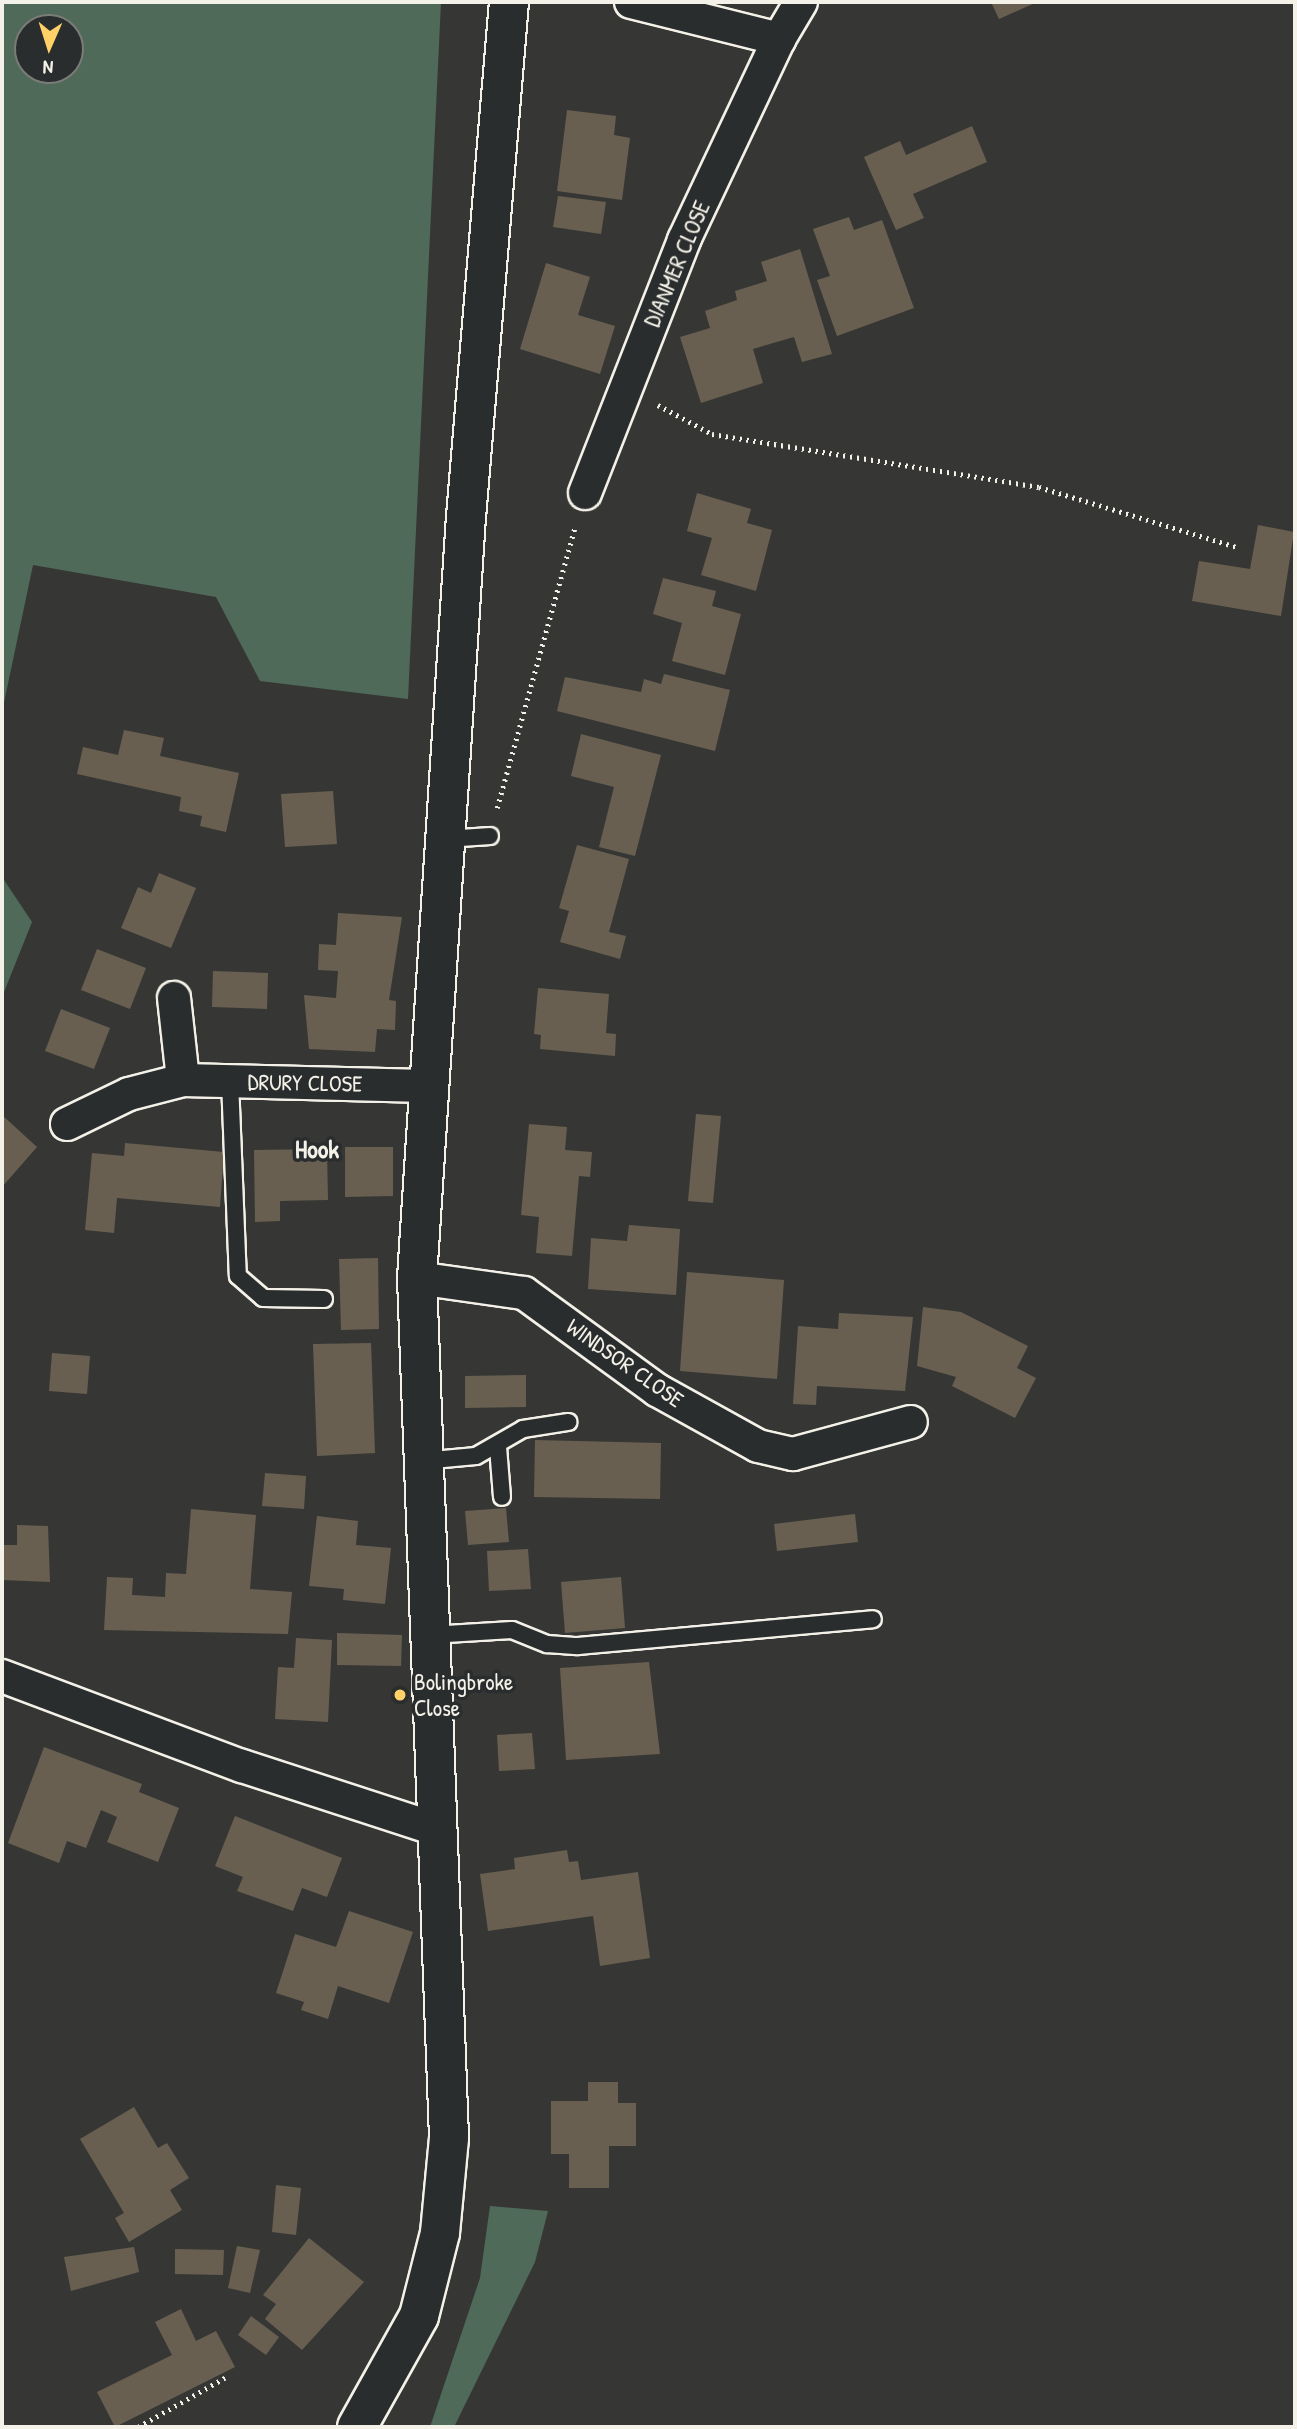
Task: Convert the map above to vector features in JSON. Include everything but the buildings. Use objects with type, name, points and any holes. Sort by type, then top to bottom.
[{"type":"street","points":[[357,2427],[414,2328],[440,2233],[451,2095],[422,1461],[417,1278],[426,1086],[509,2]]},
{"type":"street","points":[[631,2],[779,39]]},
{"type":"street","name":"DIANMER CLOSE","points":[[585,493],[686,236],[779,39],[801,2]]},
{"type":"street","points":[[174,998],[183,1080]]},
{"type":"street","name":"DRURY CLOSE","points":[[67,1124],[128,1094],[183,1080],[426,1086]]},
{"type":"street","name":"WINDSOR CLOSE","points":[[417,1278],[524,1293],[657,1390],[758,1446],[793,1454],[911,1422]]},
{"type":"street","points":[[2,1675],[242,1766],[439,1830]]},
{"type":"lane","points":[[446,839],[490,836]]},
{"type":"lane","points":[[230,1081],[238,1276],[263,1298],[324,1299]]},
{"type":"lane","points":[[422,1461],[498,1447],[523,1429],[568,1422]]},
{"type":"lane","points":[[498,1447],[502,1497]]},
{"type":"lane","points":[[430,1635],[513,1630],[547,1643],[578,1646],[873,1619]]},
{"type":"path","points":[[627,384],[712,434],[1040,487],[1237,547]]},
{"type":"path","points":[[490,836],[585,493]]},
{"type":"path","points":[[138,2427],[226,2377]]},
{"type":"green space","points":[[2,2],[441,2],[408,699],[260,681],[216,597],[33,565],[2,712]]},
{"type":"green space","points":[[2,877],[32,922],[2,997]]},
{"type":"green space","points":[[490,2206],[548,2211],[535,2262],[454,2427],[430,2427],[480,2278]]},
{"type":"place","name":"Bolingbroke Close","points":[[400,1695]]},
{"type":"district","name":"Hook","points":[[317,1149]]}]
